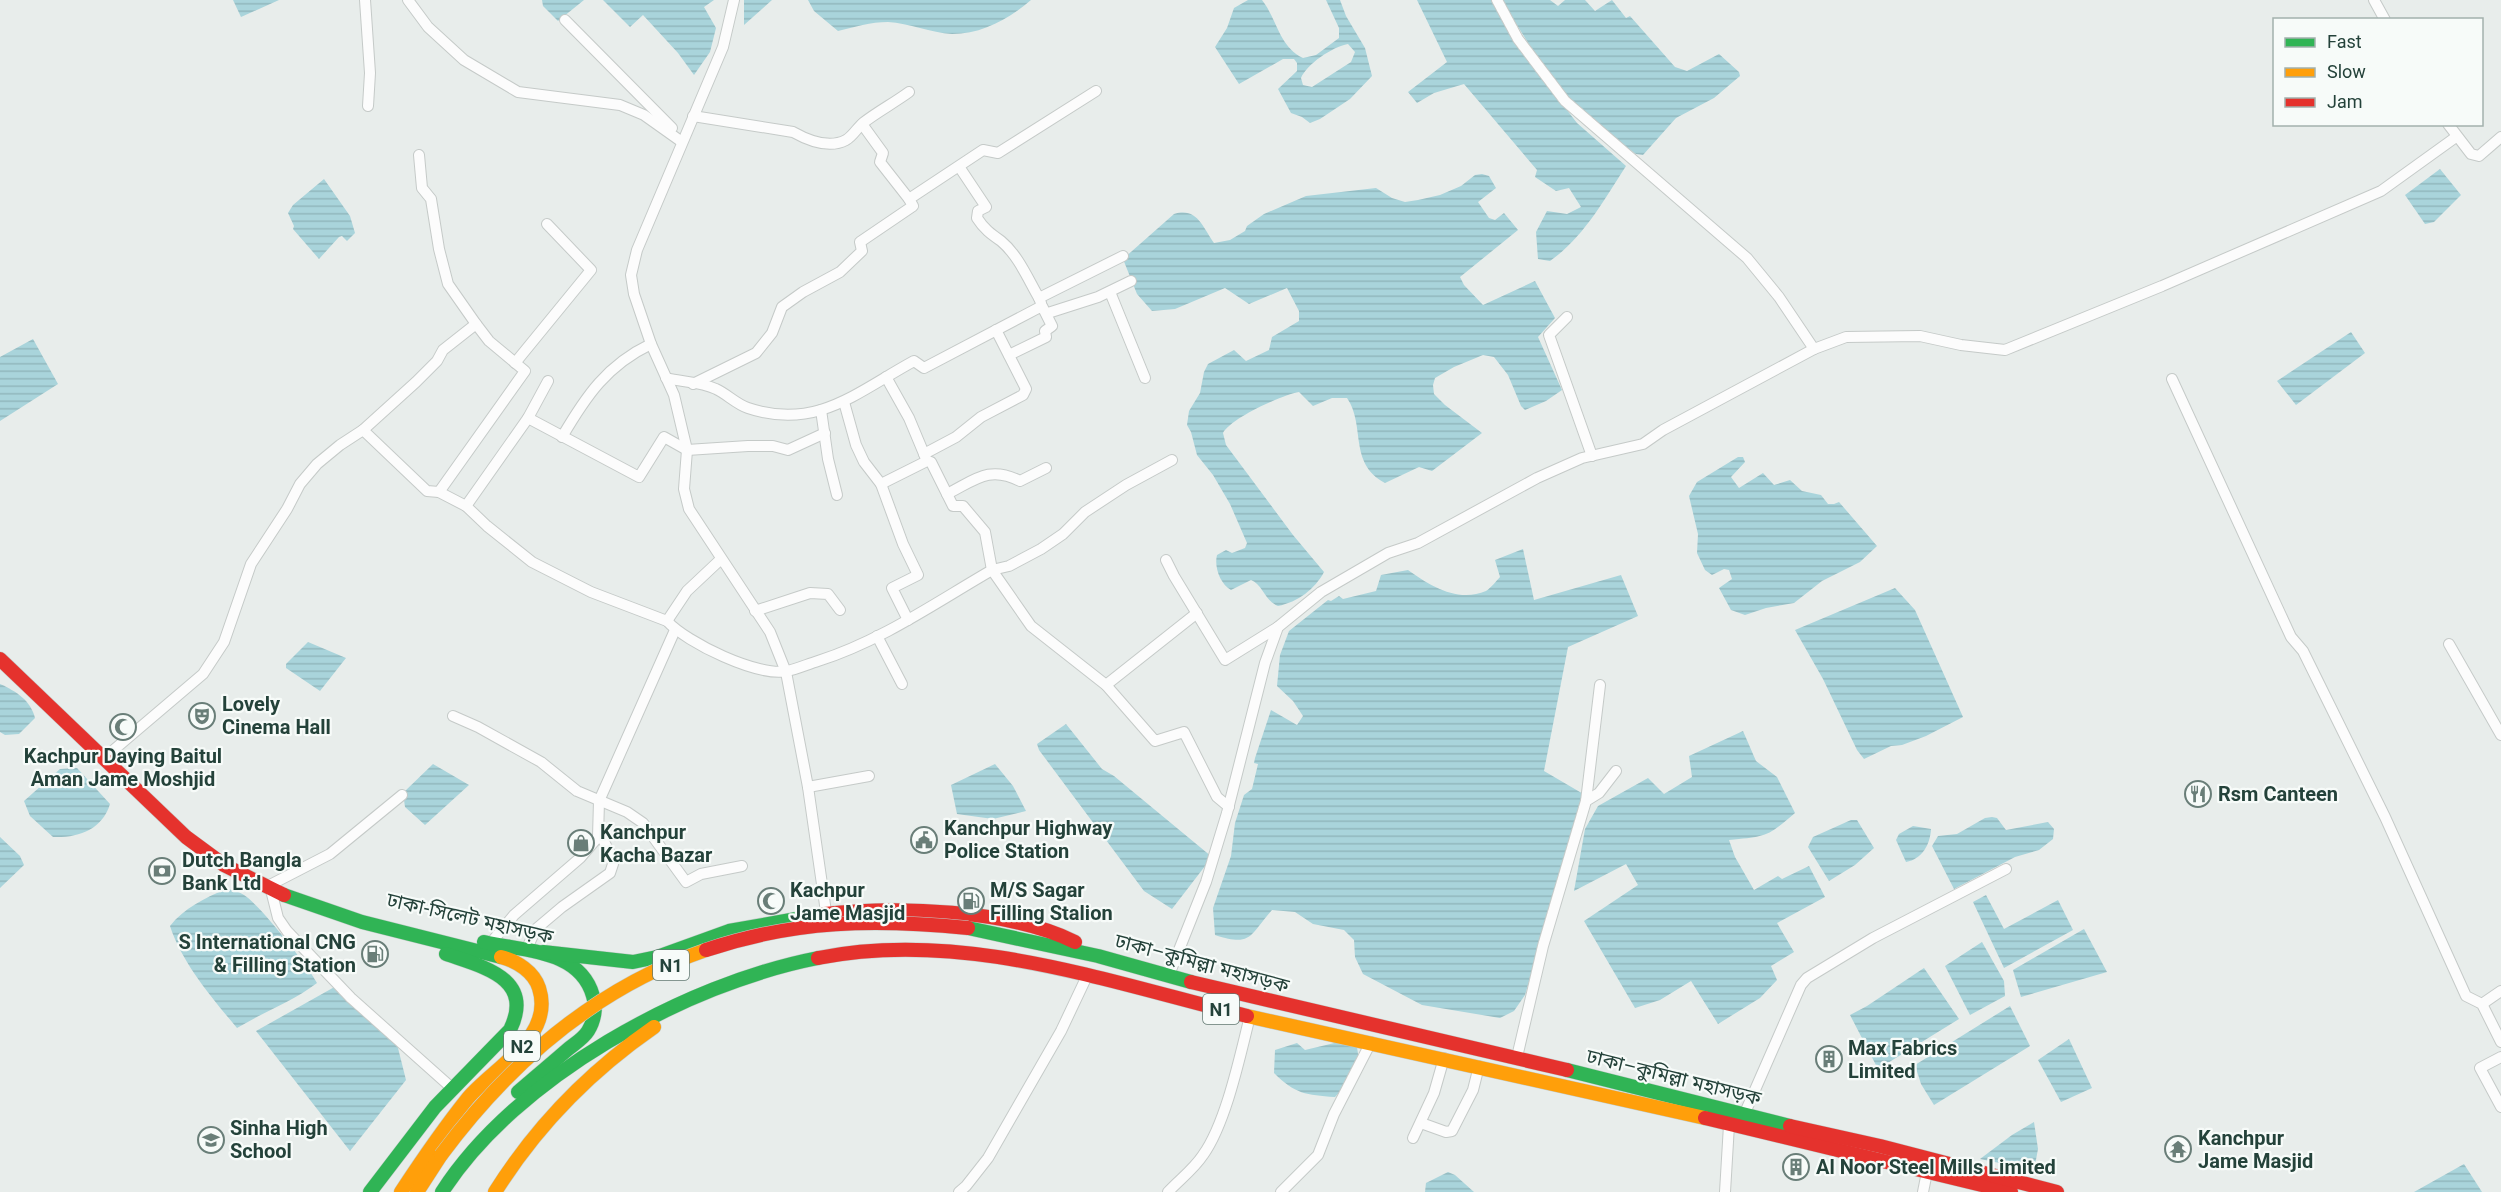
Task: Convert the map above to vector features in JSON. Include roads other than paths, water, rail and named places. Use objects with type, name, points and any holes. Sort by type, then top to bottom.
[{"type":"highway","name":"ঢাকা-সিলেট মহাসড়ক","points":[[0,659],[194,844],[222,864],[309,906],[508,959],[531,973],[537,982],[542,1007],[533,1032],[520,1049],[477,1088],[446,1126],[401,1192]]},
{"type":"highway","name":"ঢাকা-সিলেট মহাসড়ক","points":[[298,900],[311,899],[490,944],[543,952],[570,965],[584,976],[592,989],[595,1000],[593,1023],[579,1042],[495,1114],[478,1136],[472,1149]]},
{"type":"highway","name":"N1","points":[[543,952],[581,954],[635,962],[729,931],[780,919],[826,912],[892,909],[966,915],[1005,921],[1067,937],[1098,956]]},
{"type":"highway","name":"ঢাকা–কুমিল্লা মহাসড়ক","points":[[417,1192],[441,1155],[494,1088],[542,1042],[608,995],[674,963],[749,938],[811,926],[904,922],[968,928],[1098,956],[1220,990],[1517,1057],[2057,1192]]},
{"type":"highway","name":"N2","points":[[370,1192],[420,1126],[516,1021],[517,1001],[511,988],[496,972],[440,952],[427,938]]},
{"type":"highway","name":"ঢাকা–কুমিল্লা মহাসড়ক","points":[[442,1192],[472,1149],[504,1119],[583,1057],[614,1037],[679,1003],[746,977],[783,966],[853,952],[883,949],[963,951],[998,955],[1250,1016],[1479,1066],[2011,1192]]},
{"type":"highway","name":"N1","points":[[495,1192],[543,1124],[579,1085],[617,1053],[664,1020],[679,1003]]},
{"type":"street","points":[[365,0],[370,73],[368,106]]},
{"type":"street","points":[[408,0],[428,27],[464,60],[518,92],[620,105],[644,115],[683,141]]},
{"type":"street","points":[[734,0],[723,47],[637,250],[631,275],[634,294],[651,344],[674,395],[687,450],[684,489],[689,509],[720,560],[770,632],[786,672],[808,787],[826,912]]},
{"type":"street","points":[[1497,0],[1518,39],[1565,101],[1747,258],[1779,297],[1814,349]]},
{"type":"street","points":[[2374,0],[2384,18]]},
{"type":"street","points":[[565,20],[683,141]]},
{"type":"street","points":[[909,199],[960,168],[983,150],[998,153],[1033,133],[1096,91]]},
{"type":"street","points":[[693,116],[793,132],[807,140],[832,144],[848,139],[862,124],[909,92]]},
{"type":"street","points":[[693,384],[756,352],[772,333],[782,307],[803,292],[840,272],[862,252],[860,242],[913,206],[880,162],[883,153],[862,124]]},
{"type":"street","points":[[2449,126],[2471,154],[2478,156],[2501,137]]},
{"type":"street","points":[[1166,560],[1225,660],[1278,627],[1320,592],[1388,553],[1418,543],[1537,478],[1582,458],[1643,444],[1663,430],[1814,349],[1846,338],[1920,336],[1961,345],[2005,350],[2162,286],[2381,191],[2456,137]]},
{"type":"street","points":[[419,155],[422,188],[431,199],[437,240],[448,285],[489,341],[525,372],[439,492]]},
{"type":"street","points":[[960,168],[986,207],[978,211],[977,218],[985,230],[1001,241],[1017,260],[1052,326],[1045,331],[1046,337],[1009,355]]},
{"type":"street","points":[[515,363],[591,270],[547,224]]},
{"type":"street","points":[[666,378],[714,388],[746,407],[777,416],[800,415],[821,410],[844,402],[914,361],[924,368],[1043,306],[1123,256]]},
{"type":"street","points":[[1043,306],[1110,292],[1131,281]]},
{"type":"street","points":[[1110,292],[1145,378]]},
{"type":"street","points":[[1567,317],[1549,335],[1592,456]]},
{"type":"street","points":[[103,759],[203,674],[224,642],[251,564],[300,484],[317,464],[363,430],[437,361],[443,350],[476,324]]},
{"type":"street","points":[[881,484],[925,458],[981,417],[1023,395],[1026,389],[996,330]]},
{"type":"street","points":[[562,436],[580,407],[612,367],[630,354],[651,344]]},
{"type":"street","points":[[886,377],[909,418],[925,458],[931,462],[953,506],[963,506],[984,532],[992,570],[1031,626],[1106,685],[1155,741],[1184,732],[1217,797],[1229,807]]},
{"type":"street","points":[[2172,379],[2291,637],[2303,651],[2385,817],[2466,996],[2482,1004],[2501,1042]]},
{"type":"street","points":[[466,506],[528,418],[548,381]]},
{"type":"street","points":[[844,402],[856,445],[864,462],[881,484],[903,544],[918,575],[892,588],[908,620]]},
{"type":"street","points":[[821,410],[837,495]]},
{"type":"street","points":[[528,418],[639,477],[664,437],[687,450],[748,446],[788,450],[825,433]]},
{"type":"street","points":[[363,430],[427,491],[439,492],[466,506],[532,562],[591,592],[671,626],[714,653],[770,670],[786,672],[844,653],[908,620],[992,570],[1009,566],[1041,549],[1063,534],[1085,512],[1126,485],[1172,460]]},
{"type":"street","points":[[947,494],[990,473],[1004,473],[1020,481],[1046,468]]},
{"type":"street","points":[[527,948],[536,929],[562,907],[610,873],[614,861],[600,834],[599,801],[687,591],[720,560]]},
{"type":"street","points":[[755,611],[810,593],[823,592],[828,594],[840,610]]},
{"type":"street","points":[[1106,685],[1197,613]]},
{"type":"street","points":[[1169,975],[1206,882],[1229,807],[1265,663],[1278,627]]},
{"type":"street","points":[[877,636],[902,684]]},
{"type":"street","points":[[2449,644],[2501,735]]},
{"type":"street","points":[[1517,1057],[1543,946],[1586,801],[1600,685]]},
{"type":"street","points":[[453,716],[478,727],[541,762],[577,791],[627,812],[643,824],[686,882],[701,874],[742,866]]},
{"type":"street","points":[[1586,801],[1599,793],[1616,771]]},
{"type":"street","points":[[808,787],[869,776]]},
{"type":"street","points":[[402,795],[330,854],[268,888],[278,918],[287,931],[351,998],[453,1089]]},
{"type":"street","points":[[490,944],[514,915],[580,858],[600,834]]},
{"type":"street","points":[[1744,1115],[1801,985],[1807,978],[1884,932],[2006,868]]},
{"type":"street","points":[[959,1192],[974,1177],[998,1140],[1061,1031],[1087,976]]},
{"type":"street","points":[[2482,1004],[2501,991]]},
{"type":"street","points":[[1168,1192],[1191,1171],[1215,1134],[1237,1070],[1250,1016]]},
{"type":"street","points":[[1281,1192],[1318,1155],[1334,1114],[1371,1042]]},
{"type":"street","points":[[2501,1057],[2480,1068],[2501,1107]]},
{"type":"street","points":[[1413,1138],[1434,1093],[1444,1058]]},
{"type":"street","points":[[1421,1123],[1446,1132],[1452,1131],[1473,1090],[1479,1066]]},
{"type":"street","points":[[1725,1192],[1729,1125]]},
{"type":"street","points":[[1923,1192],[1927,1172]]},
{"type":"water","points":[[233,0],[279,0],[241,17]]},
{"type":"water","points":[[542,0],[584,0],[558,21],[543,6]]},
{"type":"water","points":[[603,0],[714,0],[704,7],[716,28],[710,52],[694,75],[678,53],[643,15],[630,27]]},
{"type":"water","points":[[744,0],[772,0],[744,25]]},
{"type":"water","points":[[808,0],[1031,0],[995,24],[974,31],[952,34],[888,22],[838,31],[814,11]]},
{"type":"water","points":[[1248,0],[1262,0],[1283,40],[1303,58],[1316,55],[1339,38],[1339,28],[1326,0],[1340,0],[1346,16],[1365,48],[1372,76],[1350,99],[1310,123],[1291,113],[1278,89],[1297,71],[1297,63],[1294,59],[1283,59],[1239,84],[1215,47],[1227,28],[1234,8]],"holes":[[[1348,44],[1355,52],[1351,62],[1312,87],[1303,85],[1301,78],[1304,73],[1328,52]]]},
{"type":"water","points":[[1417,0],[1492,0],[1519,48],[1577,123],[1626,166],[1583,229],[1550,261],[1538,259],[1536,232],[1547,211],[1567,214],[1581,207],[1569,188],[1556,191],[1535,177],[1537,170],[1464,84],[1434,93],[1417,103],[1408,92],[1447,62]]},
{"type":"water","points":[[1502,0],[1550,0],[1558,6],[1565,0],[1585,0],[1595,11],[1612,0],[1626,18],[1630,16],[1675,67],[1687,71],[1719,54],[1739,72],[1740,76],[1714,98],[1676,118],[1643,155],[1636,154],[1591,120],[1565,93],[1531,48]]},
{"type":"water","points":[[2440,169],[2461,195],[2434,222],[2425,224],[2405,195]]},
{"type":"water","points":[[1475,175],[1489,176],[1496,188],[1478,202],[1489,218],[1495,220],[1504,213],[1518,230],[1460,277],[1464,285],[1483,305],[1535,281],[1555,318],[1538,337],[1562,390],[1546,401],[1525,410],[1521,406],[1508,375],[1494,357],[1483,355],[1454,367],[1435,378],[1434,394],[1482,433],[1432,471],[1419,467],[1385,483],[1366,465],[1359,444],[1353,409],[1347,398],[1332,398],[1313,406],[1299,392],[1270,402],[1246,414],[1223,433],[1226,445],[1293,535],[1324,572],[1305,594],[1278,606],[1270,601],[1258,585],[1251,580],[1231,590],[1219,575],[1216,565],[1217,555],[1226,550],[1232,553],[1245,548],[1247,543],[1230,504],[1213,475],[1197,455],[1187,425],[1189,411],[1200,393],[1208,364],[1234,350],[1246,361],[1269,350],[1272,337],[1299,321],[1299,311],[1287,288],[1249,304],[1225,288],[1175,309],[1152,311],[1137,294],[1123,259],[1174,214],[1188,213],[1194,216],[1214,243],[1230,240],[1245,231],[1247,226],[1264,214],[1306,196],[1376,188],[1392,198],[1405,202],[1440,195],[1461,186]]},
{"type":"water","points":[[324,179],[350,216],[355,233],[347,241],[342,236],[339,237],[319,259],[293,229],[294,226],[288,213],[293,205]]},
{"type":"water","points":[[2351,332],[2365,353],[2296,405],[2277,381]]},
{"type":"water","points":[[33,339],[58,384],[0,421],[0,357]]},
{"type":"water","points":[[1738,457],[1743,457],[1745,462],[1731,477],[1739,488],[1763,473],[1774,485],[1790,480],[1802,491],[1821,495],[1828,504],[1839,502],[1877,546],[1860,562],[1822,581],[1794,603],[1766,608],[1745,615],[1731,610],[1719,588],[1732,579],[1729,570],[1724,569],[1712,575],[1705,570],[1697,553],[1698,534],[1689,496],[1697,482]]},
{"type":"water","points":[[1523,549],[1534,600],[1621,575],[1638,616],[1568,647],[1544,771],[1585,795],[1525,995],[1514,1011],[1500,1018],[1422,1005],[1363,974],[1355,957],[1354,940],[1344,930],[1313,924],[1295,912],[1272,910],[1249,937],[1243,939],[1236,940],[1215,935],[1213,908],[1231,856],[1235,823],[1244,795],[1252,789],[1258,764],[1254,763],[1255,758],[1271,710],[1297,725],[1303,716],[1293,701],[1277,686],[1280,655],[1289,631],[1328,600],[1331,601],[1339,596],[1343,599],[1376,591],[1381,575],[1408,570],[1435,587],[1455,594],[1476,594],[1486,591],[1500,577],[1495,560]]},
{"type":"water","points":[[1895,588],[1915,610],[1963,717],[1926,736],[1902,745],[1891,746],[1864,759],[1857,750],[1823,679],[1795,630]]},
{"type":"water","points":[[308,642],[346,658],[320,691],[286,668],[286,664]]},
{"type":"water","points":[[0,684],[22,697],[33,712],[35,718],[19,734],[5,735],[0,732]]},
{"type":"water","points":[[1066,724],[1102,769],[1114,776],[1212,857],[1172,909],[1144,891],[1039,750],[1037,744]]},
{"type":"water","points":[[1743,731],[1756,761],[1777,777],[1795,813],[1765,834],[1729,840],[1735,857],[1754,890],[1778,876],[1782,879],[1809,866],[1825,897],[1777,923],[1794,952],[1771,966],[1777,980],[1760,998],[1718,1024],[1691,981],[1660,1000],[1635,1008],[1584,921],[1638,885],[1626,864],[1574,891],[1585,829],[1598,806],[1648,778],[1664,794],[1692,777],[1689,756]]},
{"type":"water","points":[[433,764],[469,785],[425,825],[405,807],[403,793]]},
{"type":"water","points":[[995,764],[1013,786],[1026,811],[993,819],[957,814],[951,785]]},
{"type":"water","points":[[77,768],[110,804],[101,820],[88,831],[71,836],[53,837],[30,816],[24,801],[60,769]]},
{"type":"water","points":[[1985,818],[1997,818],[2006,830],[2048,822],[2054,829],[2053,839],[2039,850],[2015,857],[1954,889],[1932,846],[1938,836],[1957,834]]},
{"type":"water","points":[[1851,820],[1857,820],[1874,848],[1855,865],[1829,881],[1808,847],[1813,837]]},
{"type":"water","points":[[1913,826],[1931,829],[1930,835],[1927,846],[1921,854],[1906,862],[1896,840],[1899,834]]},
{"type":"water","points":[[0,837],[20,856],[24,865],[0,888]]},
{"type":"water","points":[[226,889],[244,895],[261,911],[294,950],[317,983],[298,996],[237,1028],[190,967],[170,926],[188,909]]},
{"type":"water","points":[[1986,895],[2004,929],[2058,900],[2073,930],[2004,968],[1973,902]]},
{"type":"water","points":[[2084,929],[2107,972],[2021,997],[2013,970]]},
{"type":"water","points":[[1982,942],[2004,981],[2005,996],[1970,1015],[1945,966]]},
{"type":"water","points":[[1924,968],[1959,1019],[1878,1069],[1850,1015]]},
{"type":"water","points":[[338,985],[397,1044],[406,1080],[350,1151],[256,1031]]},
{"type":"water","points":[[2010,1006],[2030,1046],[1934,1105],[1921,1084],[1915,1065]]},
{"type":"water","points":[[2069,1039],[2092,1088],[2061,1102],[2038,1060]]},
{"type":"water","points":[[1347,1040],[1357,1047],[1359,1061],[1349,1072],[1346,1085],[1335,1097],[1302,1092],[1288,1085],[1274,1073],[1275,1050],[1297,1043],[1305,1050]]},
{"type":"water","points":[[2034,1122],[2038,1149],[2034,1170],[1980,1159],[2012,1135]]},
{"type":"water","points":[[2464,1164],[2482,1192],[2414,1192]]},
{"type":"water","points":[[1448,1172],[1455,1175],[1474,1192],[1425,1192],[1426,1183]]},
{"type":"place","name":"Lovely Cinema Hall","points":[[202,716]]},
{"type":"place","name":"Kachpur Daying Baitul Aman Jame Moshjid","points":[[123,727]]},
{"type":"place","name":"Rsm Canteen","points":[[2198,794]]},
{"type":"place","name":"Kanchpur Highway Police Station","points":[[924,840]]},
{"type":"place","name":"Kanchpur Kacha Bazar","points":[[581,843]]},
{"type":"place","name":"Dutch Bangla Bank Ltd","points":[[162,871]]},
{"type":"place","name":"Kachpur Jame Masjid","points":[[771,901]]},
{"type":"place","name":"M/S Sagar Filling Stalion","points":[[971,901]]},
{"type":"place","name":"S International CNG & Filling Station","points":[[375,954]]},
{"type":"place","name":"Max Fabrics Limited","points":[[1829,1059]]},
{"type":"place","name":"Sinha High School","points":[[211,1140]]},
{"type":"place","name":"Kanchpur Jame Masjid","points":[[2178,1149]]},
{"type":"place","name":"Al Noor Steel Mills Limited","points":[[1796,1167]]}]
